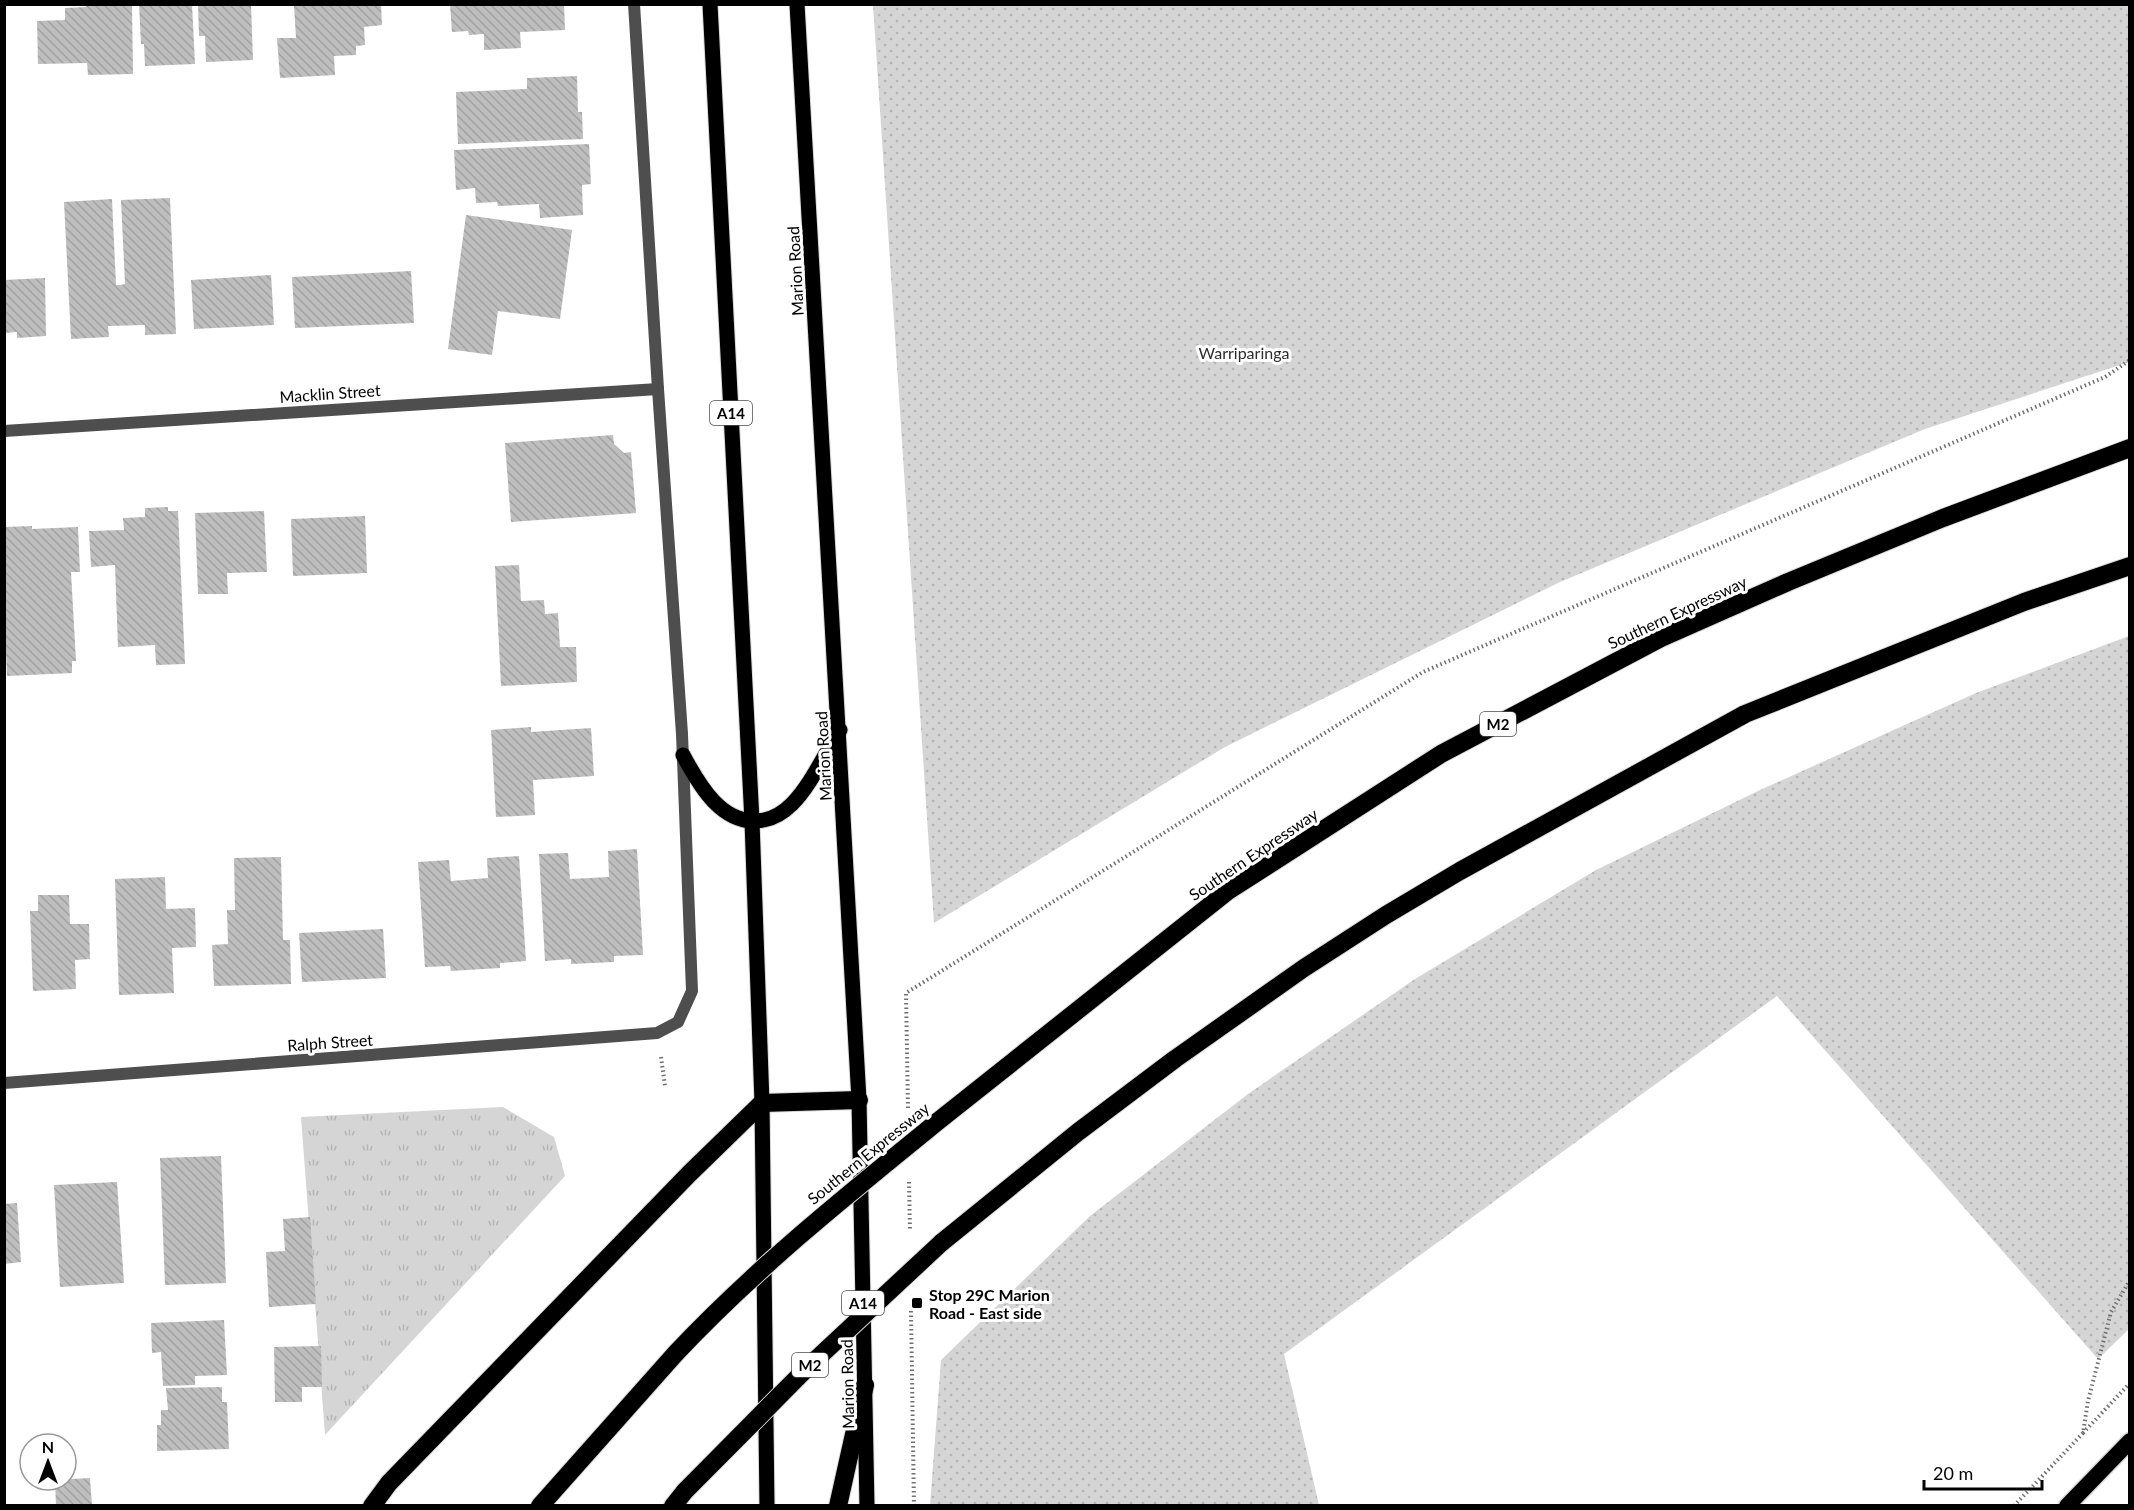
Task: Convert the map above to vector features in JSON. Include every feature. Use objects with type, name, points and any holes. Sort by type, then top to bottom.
[{"type":"highway","name":"Southern Expressway","points":[[540,1506],[701,1326],[821,1216],[1228,891],[1441,754],[1661,638],[1777,586],[1943,518],[2130,448]]},
{"type":"highway","name":"M2","points":[[673,1506],[685,1491],[809,1366],[941,1243],[1078,1132],[1175,1059],[1304,968],[1386,915],[1460,871],[1745,714],[2024,602],[2130,566]]},
{"type":"highway","points":[[372,1506],[398,1475],[680,1183],[762,1103],[859,1100]]},
{"type":"highway","points":[[838,1506],[865,1385]]},
{"type":"highway","points":[[2067,1506],[2130,1441]]},
{"type":"main road","name":"A14","points":[[710,4],[752,821],[762,1103],[767,1506]]},
{"type":"main road","name":"Marion Road","points":[[797,4],[840,730],[859,1100],[867,1506]]},
{"type":"main road","points":[[683,755],[701,787],[712,801],[737,818],[752,821],[769,819],[791,805],[800,794],[840,730]]},
{"type":"street","points":[[634,4],[683,755]]},
{"type":"street","name":"Macklin Street","points":[[4,430],[658,389]]},
{"type":"street","name":"Ralph Street","points":[[4,1083],[657,1033],[678,1022],[692,991],[683,755]]},
{"type":"path","points":[[906,993],[1423,672],[2104,377],[2130,360]]},
{"type":"path","points":[[2083,1433],[2088,1401],[2111,1312],[2130,1281]]},
{"type":"path","points":[[2014,1506],[2130,1383]]},
{"type":"green space","name":"Warriparinga","points":[[873,5],[2129,5],[2129,362],[1925,429],[1560,582],[1225,747],[934,923]]},
{"type":"green space","points":[[2129,636],[2130,1328],[2098,1359],[1777,996],[1284,1354],[1319,1505],[930,1505],[941,1360],[1090,1216],[1248,1094],[1415,979],[1596,870],[1760,790],[1976,693]]},
{"type":"green space","points":[[503,1107],[554,1137],[565,1176],[325,1435],[301,1117]]},
{"type":"building","points":[[86,4],[132,4],[133,74],[88,75],[87,63],[38,64],[37,21],[65,20],[65,8],[86,7]]},
{"type":"building","points":[[139,4],[192,4],[195,64],[145,66],[144,44],[141,44]]},
{"type":"building","points":[[198,4],[251,4],[253,60],[206,62],[205,36],[199,36]]},
{"type":"building","points":[[381,4],[382,25],[364,27],[365,45],[356,46],[356,55],[334,56],[335,75],[280,78],[277,38],[296,38],[294,6]]},
{"type":"building","points":[[450,4],[564,4],[565,30],[520,32],[521,48],[484,50],[484,34],[469,35],[468,31],[452,32]]},
{"type":"building","points":[[577,76],[578,112],[582,112],[583,139],[458,144],[456,92],[527,89],[527,78]]},
{"type":"building","points":[[589,144],[591,184],[582,185],[583,215],[540,218],[539,204],[498,206],[497,202],[476,203],[475,188],[456,190],[454,150]]},
{"type":"building","points":[[170,198],[176,334],[145,335],[145,325],[108,326],[109,337],[71,339],[64,202],[112,199],[116,285],[121,285],[125,284],[121,200]]},
{"type":"building","points":[[466,215],[572,230],[560,319],[498,311],[492,355],[448,349]]},
{"type":"building","points":[[411,271],[414,323],[295,328],[292,277]]},
{"type":"building","points":[[271,275],[274,325],[194,329],[191,280]]},
{"type":"building","points":[[45,278],[46,336],[17,338],[17,332],[4,333],[4,280]]},
{"type":"building","points":[[613,435],[614,444],[624,453],[631,452],[636,513],[511,522],[505,443]]},
{"type":"building","points":[[168,507],[168,511],[178,511],[185,664],[156,665],[155,645],[118,647],[115,565],[91,567],[89,531],[124,530],[123,518],[145,517],[145,508]]},
{"type":"building","points":[[264,511],[267,572],[227,573],[228,594],[198,594],[195,513]]},
{"type":"building","points":[[365,516],[367,573],[293,576],[291,519]]},
{"type":"building","points":[[32,526],[32,529],[78,527],[80,572],[71,572],[76,661],[72,661],[72,673],[7,676],[4,527]]},
{"type":"building","points":[[519,565],[521,601],[544,600],[545,614],[558,613],[560,647],[576,647],[577,682],[501,686],[495,566]]},
{"type":"building","points":[[531,727],[531,732],[591,728],[594,776],[533,780],[535,815],[496,817],[491,730]]},
{"type":"building","points":[[637,849],[643,955],[614,956],[614,962],[571,964],[571,959],[545,961],[539,854],[568,853],[570,879],[609,877],[608,851]]},
{"type":"building","points":[[519,856],[526,961],[500,963],[500,968],[451,971],[450,966],[425,967],[418,862],[449,860],[451,881],[488,878],[487,858]]},
{"type":"building","points":[[281,857],[283,940],[290,940],[291,984],[214,986],[212,945],[228,944],[227,910],[235,910],[234,858]]},
{"type":"building","points":[[165,877],[166,909],[195,908],[196,947],[172,948],[174,993],[119,995],[115,879]]},
{"type":"building","points":[[38,895],[69,895],[70,924],[89,924],[90,959],[75,960],[76,989],[33,991],[30,911],[38,911]]},
{"type":"building","points":[[383,929],[386,978],[302,982],[299,933]]},
{"type":"building","points":[[221,1156],[226,1283],[165,1285],[160,1158]]},
{"type":"building","points":[[117,1182],[124,1283],[60,1287],[54,1185]]},
{"type":"building","points":[[17,1203],[21,1262],[4,1264],[4,1204]]},
{"type":"building","points":[[310,1217],[316,1304],[269,1307],[266,1252],[285,1251],[283,1219]]},
{"type":"building","points":[[224,1320],[227,1375],[195,1376],[195,1385],[163,1386],[161,1352],[152,1353],[151,1323]]},
{"type":"building","points":[[321,1346],[322,1387],[302,1387],[302,1402],[275,1402],[274,1347]]},
{"type":"building","points":[[222,1387],[222,1402],[227,1402],[229,1449],[157,1451],[157,1425],[161,1425],[161,1410],[168,1410],[166,1388]]},
{"type":"building","points":[[90,1478],[92,1506],[56,1506],[55,1492],[78,1492],[78,1479]]},
{"type":"place","name":"Stop 29C Marion Road - East side","points":[[917,1303]]}]
